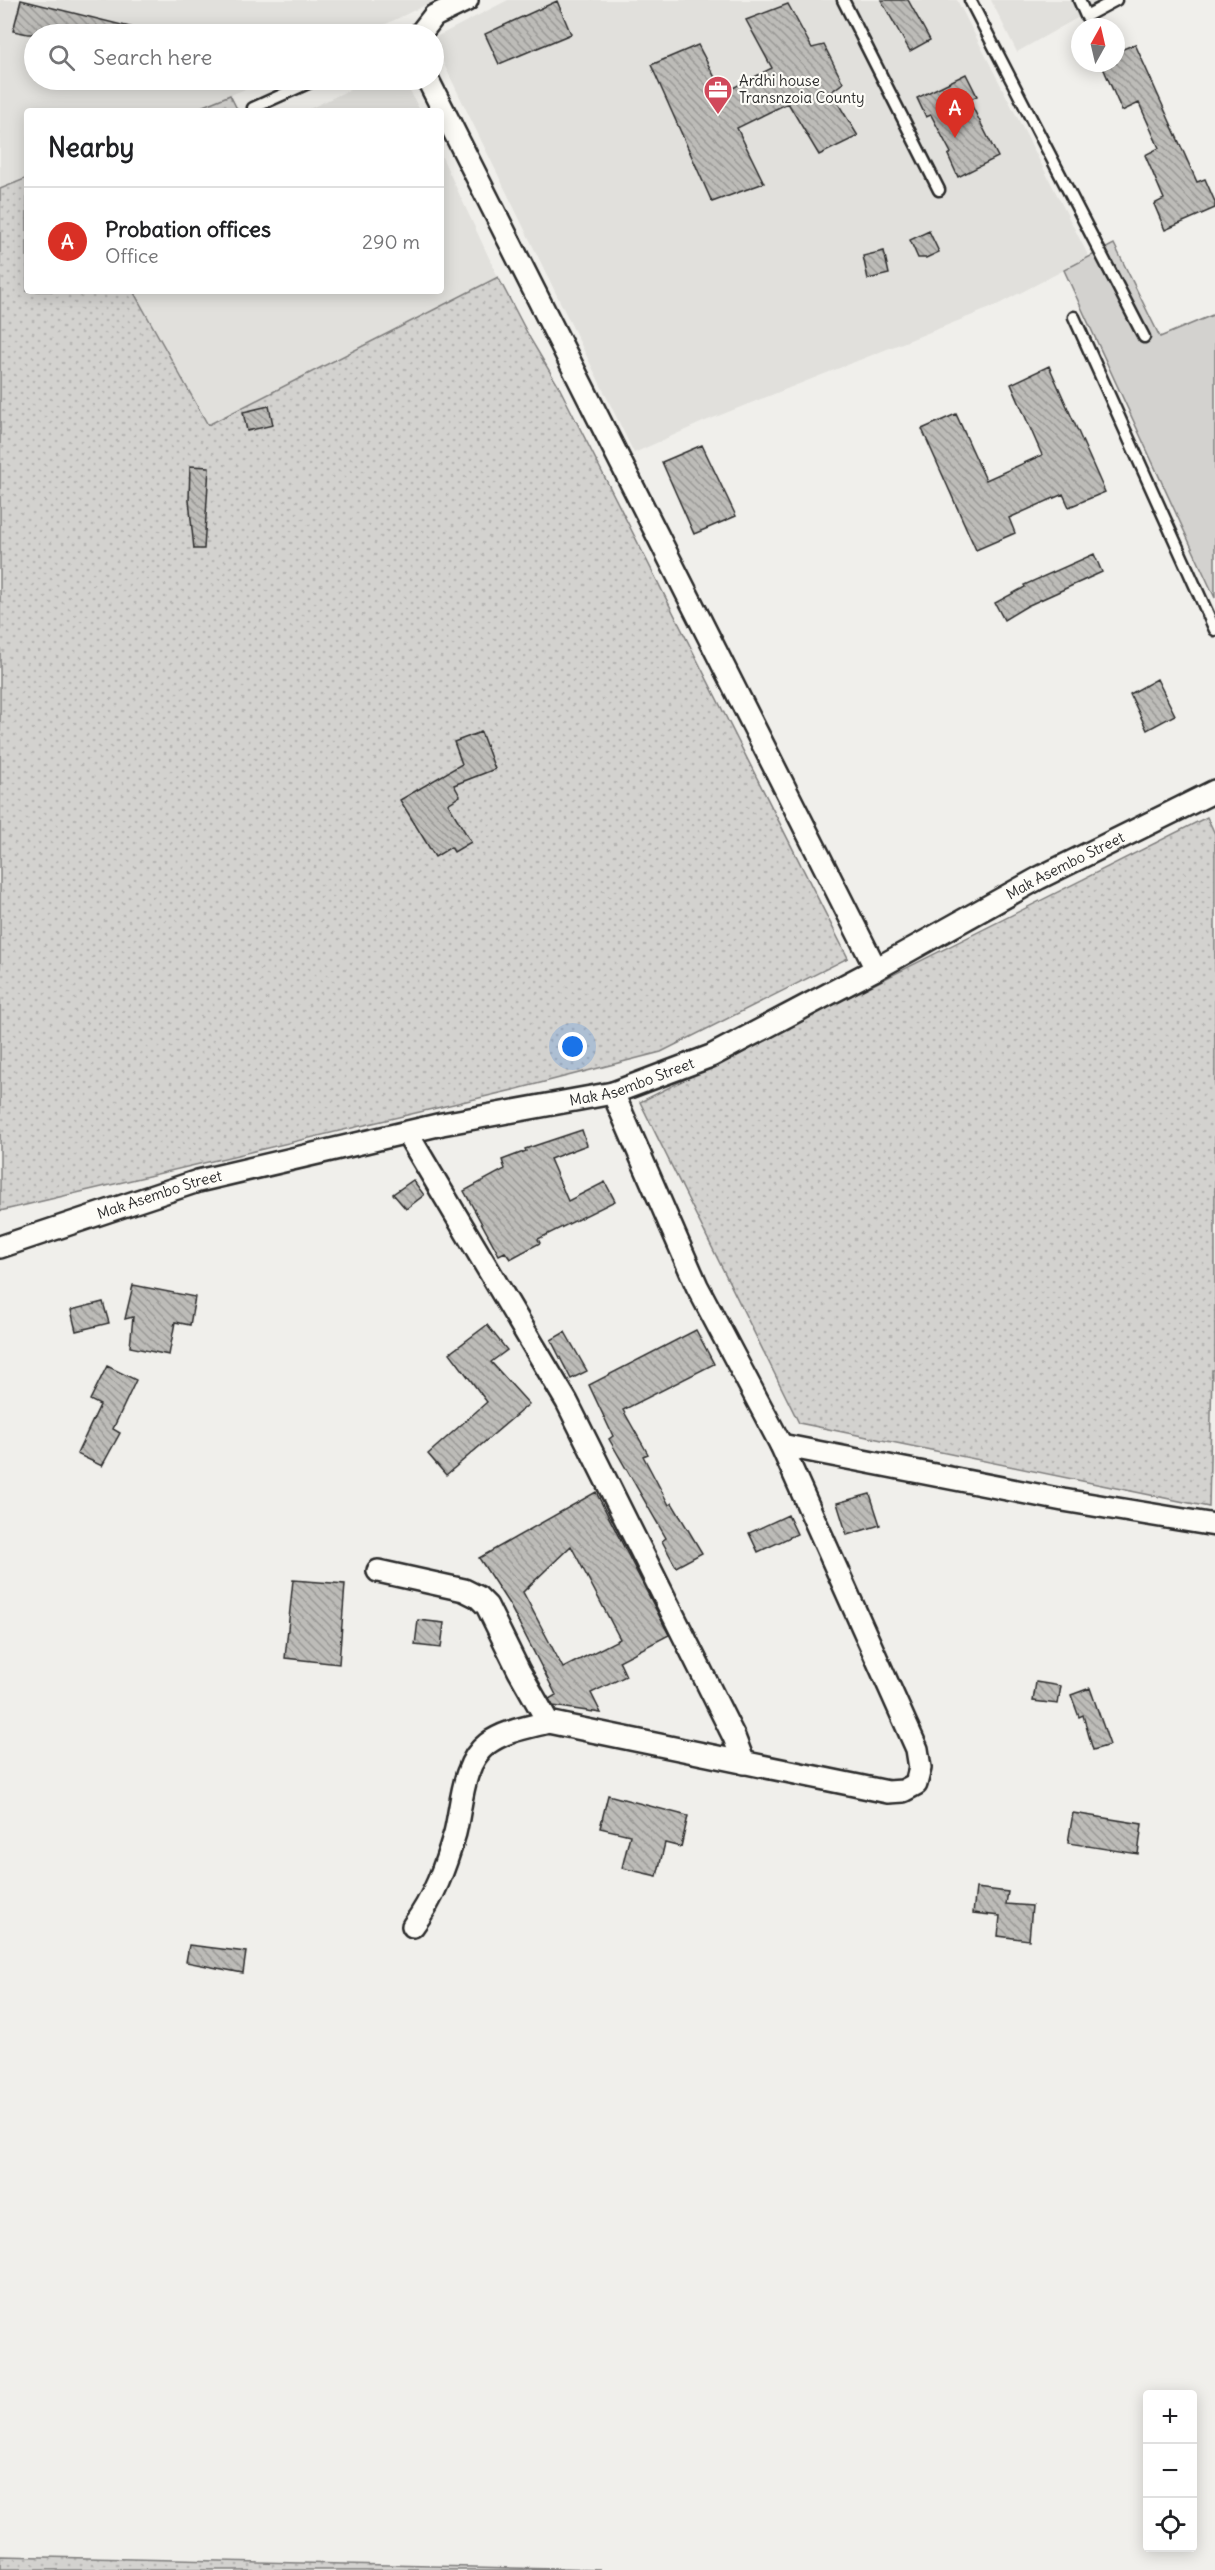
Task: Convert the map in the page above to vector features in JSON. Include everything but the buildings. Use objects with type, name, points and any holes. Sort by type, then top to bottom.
[{"type":"street","points":[[427,24],[434,16],[467,0]]},
{"type":"street","points":[[433,90],[442,108]]},
{"type":"street","points":[[444,112],[876,969]]},
{"type":"street","name":"Mak Asembo Street","points":[[0,1248],[198,1181],[407,1132],[614,1093],[711,1056],[876,969],[1039,878],[1215,792]]},
{"type":"street","points":[[413,1926],[437,1888],[455,1833],[470,1766],[487,1744],[512,1732],[548,1722],[888,1792],[903,1791],[916,1784],[920,1768],[917,1749],[781,1445],[697,1286],[614,1093]]},
{"type":"street","points":[[407,1132],[567,1402],[734,1737],[744,1763]]},
{"type":"street","points":[[781,1445],[1063,1500],[1215,1525]]},
{"type":"street","points":[[378,1571],[464,1590],[478,1597],[487,1606],[519,1671],[548,1722]]},
{"type":"lane","points":[[843,0],[939,190]]},
{"type":"lane","points":[[970,0],[1144,337]]},
{"type":"lane","points":[[1079,0],[1086,16],[1116,0]]},
{"type":"lane","points":[[253,108],[293,90]]},
{"type":"lane","points":[[1074,317],[1215,630]]},
{"type":"shaded area","points":[[0,0],[436,0],[386,24],[24,24],[24,90],[243,90],[198,108],[24,108],[24,179],[0,189]]},
{"type":"shaded area","points":[[508,0],[957,0],[1089,257],[993,307],[703,422],[634,453],[444,64],[444,33]]},
{"type":"shaded area","points":[[991,0],[1109,0],[1077,18],[1071,18],[1071,21],[1017,52]]},
{"type":"shaded area","points":[[349,90],[410,90],[419,108],[311,108]]},
{"type":"shaded area","points":[[230,95],[236,108],[198,108]]},
{"type":"shaded area","points":[[444,161],[498,277],[208,426],[135,294],[444,294]]},
{"type":"shaded area","points":[[24,179],[24,294],[135,294],[208,425],[498,277],[559,387],[848,958],[661,1052],[513,1090],[0,1211],[0,189]]},
{"type":"shaded area","points":[[1114,244],[1160,337],[1215,314],[1215,598],[1064,270]]},
{"type":"shaded area","points":[[1207,817],[1215,834],[1215,1370],[1212,1370],[1209,1507],[799,1423],[640,1102]]},
{"type":"shaded area","points":[[0,2556],[602,2570],[0,2570]]},
{"type":"place","name":"Ardhi house Transnzoia County","points":[[718,116]]},
{"type":"place","name":"Probation offices","points":[[955,138]]}]
